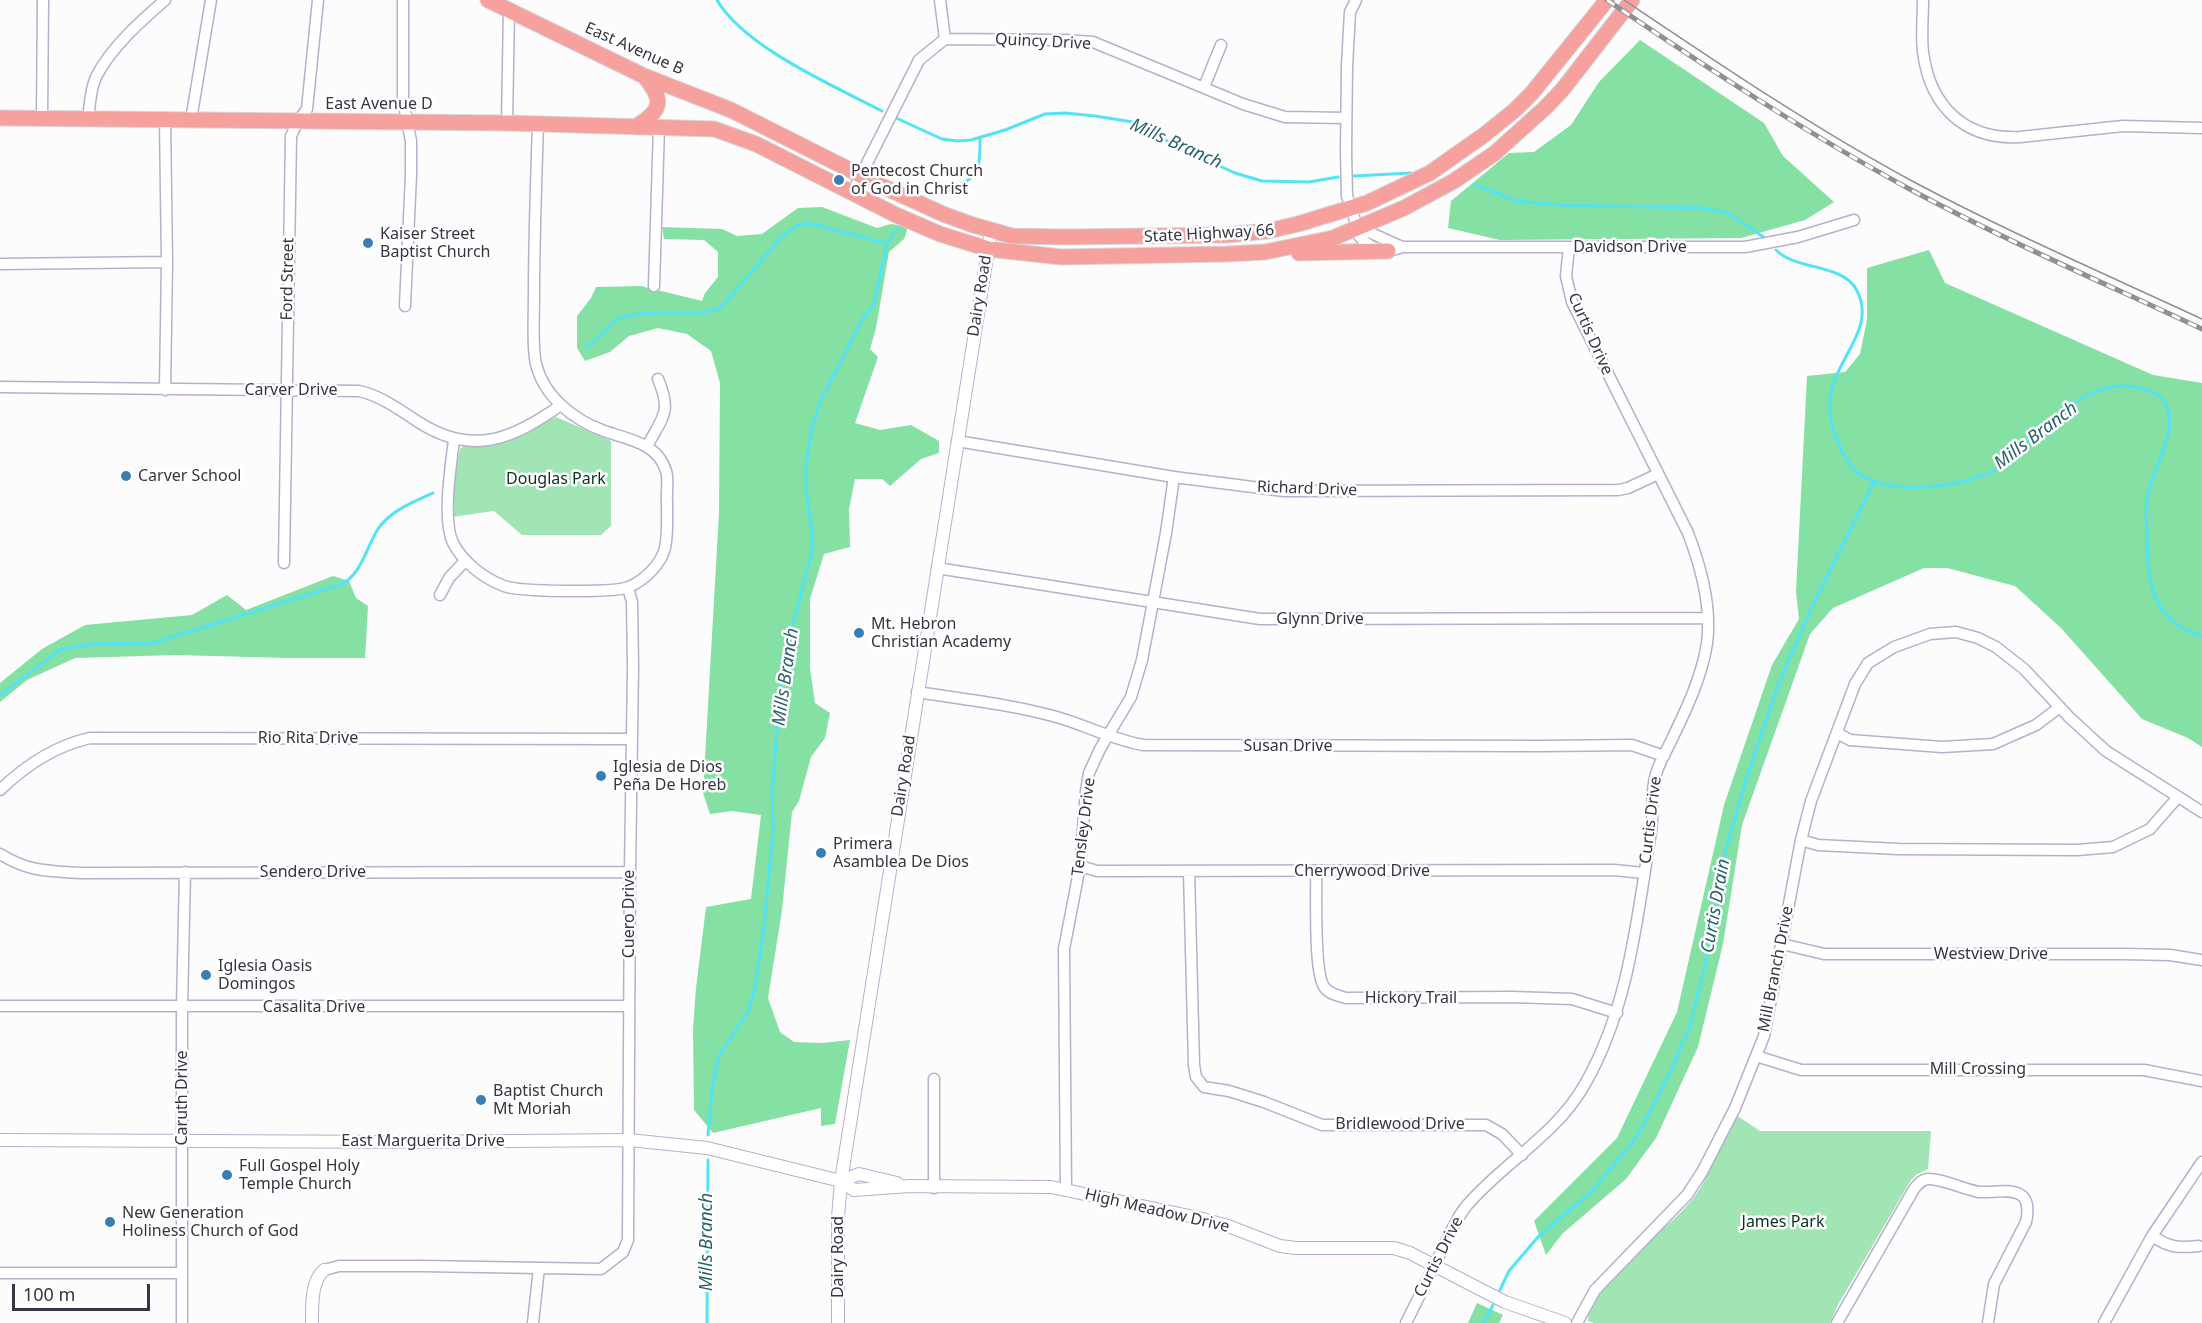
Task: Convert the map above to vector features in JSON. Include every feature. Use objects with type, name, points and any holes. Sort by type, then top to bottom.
[{"type":"main road","name":"East Avenue B","points":[[488,0],[644,76],[702,97],[767,128]]},
{"type":"main road","name":"State Highway 66","points":[[767,128],[943,214],[1012,236],[1227,235],[1268,231],[1351,209],[1394,192],[1430,172],[1484,135],[1532,93],[1607,0]]},
{"type":"main road","name":"State Highway 66","points":[[756,144],[852,193],[936,232],[988,249],[1061,257],[1242,253],[1301,246],[1360,228],[1430,195],[1495,153],[1528,125],[1563,89],[1632,0]]},
{"type":"main road","points":[[635,127],[653,114],[657,106],[656,90],[644,76]]},
{"type":"main road","name":"East Avenue D","points":[[0,118],[507,123],[659,127],[714,129],[756,144]]},
{"type":"main road","points":[[1242,253],[1395,249]]},
{"type":"street","points":[[42,118],[43,0]]},
{"type":"street","points":[[88,119],[91,94],[96,78],[106,61],[165,0]]},
{"type":"street","points":[[190,120],[211,0]]},
{"type":"street","name":"Ford Street","points":[[284,562],[291,135],[297,121],[307,109],[318,0]]},
{"type":"street","points":[[404,0],[403,100],[411,141],[405,306]]},
{"type":"street","points":[[852,193],[919,60],[945,39],[940,0]]},
{"type":"street","name":"Davidson Drive","points":[[1356,0],[1350,12],[1346,118],[1347,188],[1351,209],[1360,228],[1359,236],[1373,249],[1745,247],[1798,237],[1854,220]]},
{"type":"street","points":[[1923,0],[1923,51],[1932,88],[1946,110],[1961,122],[1983,134],[2003,138],[2123,126],[2202,128]]},
{"type":"street","points":[[507,123],[509,10]]},
{"type":"street","name":"Quincy Drive","points":[[945,39],[1094,42],[1243,104],[1285,117],[1346,118]]},
{"type":"street","points":[[1204,87],[1221,45]]},
{"type":"street","points":[[165,120],[167,262],[165,390]]},
{"type":"street","points":[[454,440],[448,519],[452,540],[465,561],[492,580],[521,590],[576,591],[628,588],[644,579],[657,563],[665,548],[666,471],[657,454],[647,446],[603,430],[576,417],[546,388],[536,363],[534,250],[538,124]]},
{"type":"street","points":[[654,286],[659,127]]},
{"type":"street","name":"Dairy Road","points":[[838,1323],[838,1217],[841,1181],[991,231]]},
{"type":"street","name":"Curtis Drive","points":[[1406,1323],[1466,1205],[1489,1181],[1522,1155],[1568,1111],[1585,1085],[1603,1049],[1617,1013],[1636,928],[1652,827],[1653,789],[1657,771],[1688,705],[1707,643],[1707,618],[1699,562],[1688,533],[1572,302],[1566,276],[1569,247]]},
{"type":"street","points":[[0,264],[167,262]]},
{"type":"street","points":[[647,446],[666,413],[665,396],[658,379]]},
{"type":"street","name":"Carver Drive","points":[[0,387],[359,391],[375,395],[435,433],[454,440],[480,441],[505,437],[532,425],[561,405]]},
{"type":"street","name":"Richard Drive","points":[[957,441],[1174,477],[1284,491],[1606,490],[1628,488],[1658,474]]},
{"type":"street","name":"Tensley Drive","points":[[1066,1190],[1064,949],[1080,866],[1089,773],[1131,697],[1142,660],[1174,477]]},
{"type":"street","points":[[440,595],[449,578],[465,561]]},
{"type":"street","name":"Glynn Drive","points":[[937,568],[1260,619],[1707,618]]},
{"type":"street","name":"Cuero Drive","points":[[539,1268],[601,1269],[623,1252],[628,1240],[633,651],[632,602],[628,588]]},
{"type":"street","name":"Mill Branch Drive","points":[[1577,1323],[1595,1290],[1687,1195],[1735,1108],[1764,1036],[1801,840],[1811,801],[1855,684],[1868,663],[1903,643],[1930,634],[1956,632],[1978,638],[1996,647],[2024,669],[2060,707]]},
{"type":"street","name":"Susan Drive","points":[[917,692],[1055,716],[1108,736],[1144,745],[1185,747],[1604,744],[1632,745],[1664,756]]},
{"type":"street","points":[[1837,733],[1850,740],[1942,747],[1993,744],[2036,725],[2060,707],[2106,751],[2202,812]]},
{"type":"street","name":"Rio Rita Drive","points":[[0,790],[20,771],[52,751],[71,742],[90,738],[631,739]]},
{"type":"street","points":[[1801,840],[1818,845],[1898,849],[2077,850],[2113,847],[2150,830],[2178,797]]},
{"type":"street","name":"Sendero Drive","points":[[0,854],[17,865],[39,871],[81,873],[630,872]]},
{"type":"street","name":"Cherrywood Drive","points":[[1080,866],[1097,871],[1614,870],[1644,873]]},
{"type":"street","name":"Bridlewood Drive","points":[[1189,871],[1194,1065],[1196,1077],[1204,1087],[1229,1091],[1264,1102],[1322,1125],[1486,1125],[1502,1134],[1522,1155]]},
{"type":"street","name":"Hickory Trail","points":[[1316,871],[1318,971],[1324,987],[1333,994],[1346,998],[1572,999],[1617,1013]]},
{"type":"street","name":"Caruth Drive","points":[[182,1323],[182,1007],[185,872]]},
{"type":"street","name":"Westview Drive","points":[[1782,944],[1824,954],[2124,954],[2170,955],[2202,960]]},
{"type":"street","name":"Casalita Drive","points":[[0,1006],[629,1006]]},
{"type":"street","name":"Mill Crossing","points":[[1756,1056],[1802,1070],[2134,1070],[2161,1072],[2202,1081]]},
{"type":"street","points":[[934,1078],[934,1188]]},
{"type":"street","name":"East Marguerita Drive","points":[[0,1140],[391,1142],[629,1140],[707,1148],[841,1181]]},
{"type":"street","points":[[2104,1323],[2152,1236],[2202,1162]]},
{"type":"street","points":[[1837,1323],[1914,1189],[1919,1183],[1928,1179],[1946,1182],[1961,1189],[2013,1193],[2025,1200],[2028,1213],[2026,1222],[1994,1284],[1988,1323]]},
{"type":"street","name":"High Meadow Drive","points":[[841,1181],[854,1190],[910,1186],[934,1188],[1051,1187],[1199,1218],[1228,1226],[1280,1246],[1394,1248],[1410,1253],[1505,1302],[1565,1323]]},
{"type":"street","points":[[2152,1236],[2163,1243],[2179,1248],[2199,1246]]},
{"type":"street","points":[[312,1323],[316,1282],[319,1275],[324,1270],[339,1266],[539,1268],[533,1323]]},
{"type":"street","points":[[0,1273],[182,1273]]},
{"type":"green space","points":[[1640,40],[1764,123],[1783,156],[1834,202],[1805,220],[1741,238],[1500,240],[1448,228],[1451,201],[1509,153],[1534,152],[1571,125],[1599,82]]},
{"type":"green space","points":[[822,207],[877,228],[891,224],[908,227],[904,239],[889,252],[876,328],[870,349],[878,357],[855,423],[880,430],[911,425],[939,441],[939,453],[921,459],[890,486],[882,479],[855,479],[849,509],[850,547],[824,554],[810,599],[810,668],[815,703],[830,713],[825,738],[811,757],[799,801],[792,812],[782,910],[768,998],[780,1032],[794,1042],[822,1043],[850,1040],[835,1124],[821,1126],[821,1108],[713,1133],[694,1110],[693,1029],[706,907],[751,899],[761,815],[732,811],[710,814],[703,793],[719,513],[720,383],[711,351],[687,334],[658,328],[629,336],[610,352],[585,361],[577,348],[577,316],[591,298],[596,287],[641,286],[702,301],[705,293],[718,277],[718,252],[704,240],[664,239],[662,227],[722,229],[737,236],[762,234],[798,208]]},
{"type":"green space","points":[[1929,250],[1945,283],[2153,375],[2202,383],[2202,747],[2188,738],[2142,719],[2061,628],[2015,586],[1947,568],[1924,568],[1833,608],[1810,634],[1742,825],[1723,944],[1698,1047],[1656,1138],[1626,1179],[1562,1234],[1546,1255],[1534,1221],[1617,1138],[1677,1012],[1724,805],[1772,665],[1799,619],[1796,592],[1807,376],[1845,372],[1860,354],[1867,320],[1867,268]]},
{"type":"green space","name":"Douglas Park","points":[[556,417],[611,441],[611,526],[601,535],[522,535],[494,511],[452,517],[455,475],[460,449],[465,445],[478,446],[521,435]]},
{"type":"green space","points":[[333,576],[349,581],[356,598],[368,606],[365,658],[176,655],[75,658],[27,680],[0,702],[0,683],[42,649],[85,625],[192,615],[227,595],[246,610]]},
{"type":"green space","name":"James Park","points":[[1736,1115],[1760,1131],[1931,1131],[1928,1169],[1911,1180],[1839,1303],[1830,1323],[1594,1323],[1588,1321],[1593,1303],[1603,1286],[1618,1269],[1685,1208],[1697,1193]]},
{"type":"green space","points":[[1477,1303],[1503,1315],[1499,1323],[1468,1323]]},
{"type":"waterway","name":"Mills Branch","points":[[717,0],[747,34],[768,49],[882,111]]},
{"type":"waterway","name":"Mills Branch","points":[[896,118],[942,139],[957,141],[971,140],[1005,130],[1045,114],[1095,116],[1133,122],[1182,149],[1235,173],[1262,181],[1309,182],[1338,177]]},
{"type":"waterway","name":"Mills Branch","points":[[932,195],[964,183],[975,173],[979,161],[980,137]]},
{"type":"waterway","name":"Mills Branch","points":[[1353,176],[1411,173]]},
{"type":"waterway","name":"Mills Branch","points":[[1475,185],[1517,201],[1559,205],[1702,208],[1728,213],[1765,238]]},
{"type":"waterway","points":[[586,348],[619,318],[642,313],[702,313],[721,308],[781,237],[796,226],[809,223],[887,244]]},
{"type":"waterway","name":"Mills Branch","points":[[708,1135],[712,1090],[719,1055],[748,1012],[755,988],[764,926],[773,831],[772,795],[779,703],[787,649],[812,551],[812,530],[806,490],[806,464],[811,433],[819,404],[861,321],[874,304],[887,244],[897,229]]},
{"type":"waterway","name":"Mills Branch","points":[[1776,250],[1795,261],[1840,275],[1856,289],[1861,302],[1860,326],[1833,385],[1830,414],[1835,435],[1846,458],[1857,472],[1870,480],[1907,487],[1928,487],[1969,480],[2000,467],[2047,423],[2088,395],[2119,386],[2143,389],[2161,397],[2168,411],[2170,422],[2146,504],[2148,568],[2155,597],[2162,610],[2185,629],[2202,636]]},
{"type":"waterway","name":"Curtis Drain","points":[[1500,1290],[1509,1271],[1538,1237],[1592,1191],[1636,1138],[1671,1071],[1690,1026],[1711,941],[1724,856],[1746,780],[1779,682],[1814,603],[1874,482]]},
{"type":"waterway","points":[[0,695],[60,650],[90,644],[153,643],[342,584],[359,567],[383,523],[402,508],[433,493]]},
{"type":"waterway","name":"Mills Branch","points":[[707,1323],[708,1160]]},
{"type":"waterway","name":"Curtis Drain","points":[[1484,1323],[1493,1305]]},
{"type":"tram line","points":[[1624,0],[1802,117],[1912,181],[2019,235],[2202,319]]},
{"type":"railway","points":[[1607,0],[1758,100],[1915,192],[2202,329]]},
{"type":"place","name":"Pentecost Church of God in Christ","points":[[839,180]]},
{"type":"place","name":"Kaiser Street Baptist Church","points":[[368,243]]},
{"type":"place","name":"Carver School","points":[[126,476]]},
{"type":"place","name":"Mt. Hebron Christian Academy","points":[[859,633]]},
{"type":"place","name":"Iglesia de Dios Peña De Horeb","points":[[601,776]]},
{"type":"place","name":"Primera Asamblea De Dios","points":[[821,853]]},
{"type":"place","name":"Iglesia Oasis Domingos","points":[[206,975]]},
{"type":"place","name":"Baptist Church Mt Moriah","points":[[481,1100]]},
{"type":"place","name":"Full Gospel Holy Temple Church","points":[[227,1175]]},
{"type":"place","name":"New Generation Holiness Church of God","points":[[110,1222]]}]
